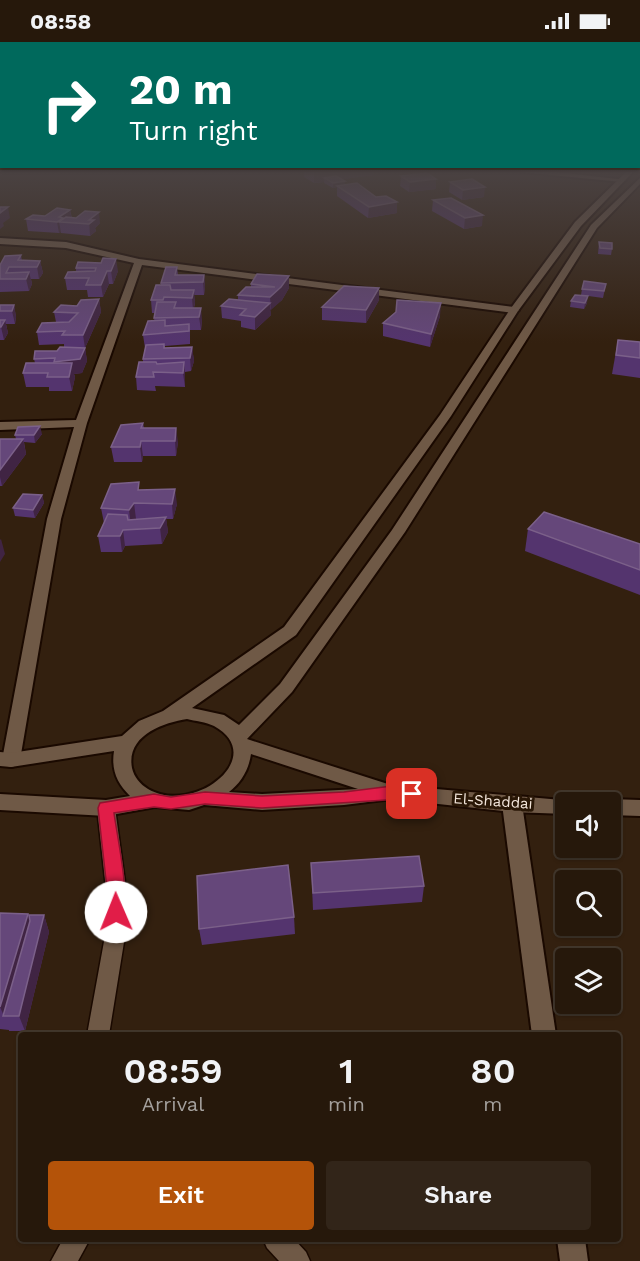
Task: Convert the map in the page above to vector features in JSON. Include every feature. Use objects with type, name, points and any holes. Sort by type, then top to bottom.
[{"type":"street","points":[[170,715],[203,714],[218,718],[230,726],[241,741],[243,760],[236,775],[223,788],[205,798],[171,803],[154,800],[138,793],[127,782],[122,769],[122,755],[128,742],[139,730],[153,721],[170,715],[290,632],[445,416],[514,310],[574,229]]},
{"type":"street","points":[[241,741],[286,688],[398,532],[592,229]]},
{"type":"street","points":[[0,241],[66,245],[139,262],[514,310]]},
{"type":"street","points":[[0,250],[17,242]]},
{"type":"street","points":[[128,742],[5,759],[54,519],[81,423],[139,262]]},
{"type":"street","points":[[445,416],[469,421]]},
{"type":"street","points":[[0,426],[81,423]]},
{"type":"street","points":[[241,741],[392,792]]},
{"type":"street","name":"El-Shaddai","points":[[205,798],[262,802],[344,798],[392,792],[512,804],[555,806]]},
{"type":"street","points":[[0,802],[106,808],[154,800]]},
{"type":"street","points":[[512,804],[544,1032]]},
{"type":"street","points":[[621,807],[640,808]]},
{"type":"street","points":[[572,1242],[574,1261]]},
{"type":"lane","points":[[99,1032],[115,936],[116,889],[106,808]]},
{"type":"lane","points":[[64,1261],[75,1242]]},
{"type":"lane","points":[[279,1242],[297,1261]]},
{"type":"building","points":[[599,242],[612,243],[612,249],[600,248]]},
{"type":"building","points":[[21,255],[18,260],[40,261],[37,267],[9,267],[6,273],[29,272],[26,279],[0,279],[0,265],[5,256]]},
{"type":"building","points":[[103,258],[116,259],[101,285],[86,285],[89,278],[65,278],[68,272],[95,271],[96,268],[76,268],[78,262],[101,263]]},
{"type":"building","points":[[166,267],[177,267],[175,275],[204,275],[203,282],[161,283]]},
{"type":"building","points":[[257,274],[289,276],[270,297],[238,295],[246,287],[275,287],[251,284]]},
{"type":"building","points":[[584,281],[606,284],[604,291],[582,289]]},
{"type":"building","points":[[156,285],[170,285],[171,290],[194,290],[192,298],[164,297],[163,300],[151,300]]},
{"type":"building","points":[[344,286],[379,288],[366,310],[322,307]]},
{"type":"building","points":[[575,295],[588,296],[585,303],[571,301]]},
{"type":"building","points":[[99,299],[83,335],[62,335],[65,331],[37,332],[42,323],[69,322],[78,313],[54,312],[61,305],[77,306],[81,300]]},
{"type":"building","points":[[229,299],[270,303],[255,317],[240,315],[246,309],[221,306]]},
{"type":"building","points":[[397,300],[441,303],[431,334],[383,323],[396,312]]},
{"type":"building","points":[[157,302],[176,302],[174,308],[201,308],[199,317],[154,318]]},
{"type":"building","points":[[0,305],[14,305],[12,311],[0,311]]},
{"type":"building","points":[[165,320],[165,326],[189,324],[189,331],[143,335],[148,321]]},
{"type":"building","points":[[618,340],[640,342],[640,358],[616,355]]},
{"type":"building","points":[[164,344],[164,348],[192,347],[190,358],[143,359],[146,345]]},
{"type":"building","points":[[60,347],[85,348],[80,359],[54,362],[55,358],[34,359],[35,351],[57,351]]},
{"type":"building","points":[[139,362],[156,362],[157,364],[184,362],[183,373],[153,372],[154,377],[136,377]]},
{"type":"building","points":[[26,363],[72,363],[69,377],[47,377],[48,373],[23,373]]},
{"type":"building","points":[[143,423],[141,428],[176,428],[175,441],[141,441],[140,447],[111,447],[121,425]]},
{"type":"building","points":[[40,426],[34,435],[15,435],[18,427]]},
{"type":"building","points":[[0,439],[23,439],[0,470]]},
{"type":"building","points":[[139,482],[138,490],[175,489],[172,504],[134,503],[129,510],[101,508],[111,484]]},
{"type":"building","points":[[23,494],[42,495],[33,510],[13,508]]},
{"type":"building","points":[[544,512],[640,544],[640,570],[528,529]]},
{"type":"building","points":[[108,514],[127,515],[128,520],[166,517],[160,528],[123,530],[120,536],[98,536]]},
{"type":"building","points":[[419,856],[424,886],[313,893],[311,863]]},
{"type":"building","points":[[288,865],[294,917],[199,929],[197,876]]},
{"type":"building","points":[[0,913],[28,914],[0,1007]]},
{"type":"building","points":[[29,915],[44,915],[19,1016],[3,1016],[30,921]]},
{"type":"route","points":[[116,912],[116,889],[106,808],[154,800],[171,803],[205,798],[262,802],[344,798],[392,792],[412,794]]}]
